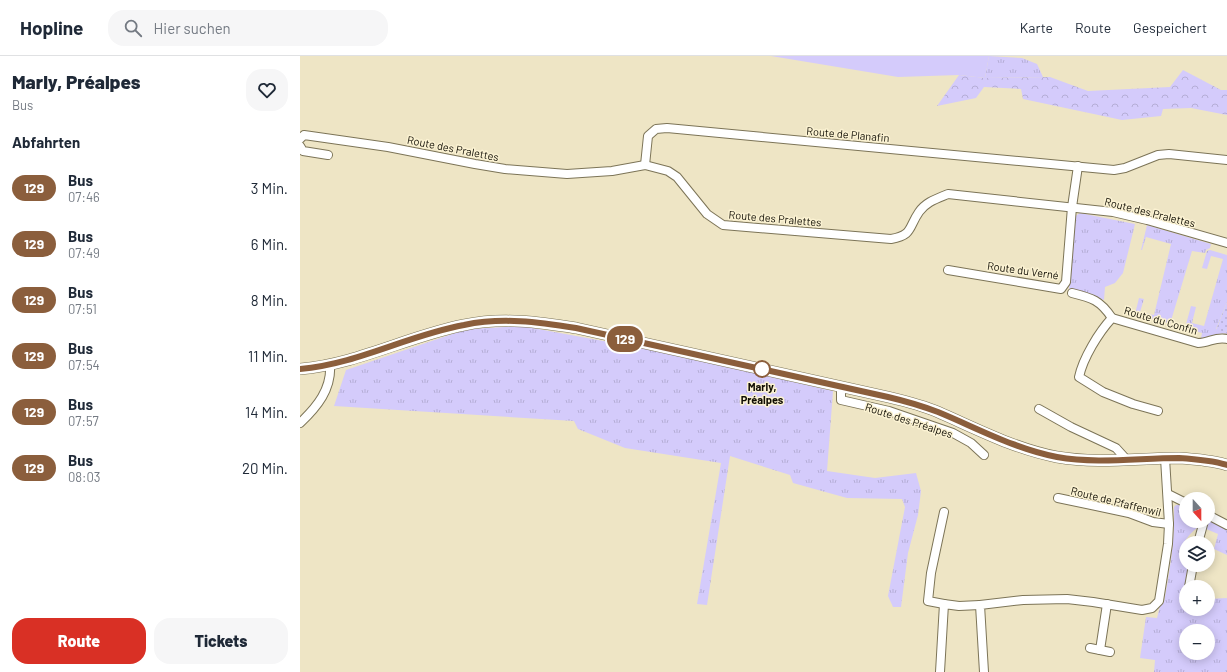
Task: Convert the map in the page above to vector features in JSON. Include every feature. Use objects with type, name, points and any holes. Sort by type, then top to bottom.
[{"type":"main road","name":"Route des Préalpes","points":[[300,368],[355,359],[465,324],[527,321],[576,328],[888,397],[936,412],[1003,441],[1028,450],[1058,457],[1081,459],[1165,458],[1216,461],[1227,465]]},
{"type":"street","name":"Route de Planafin","points":[[645,165],[648,136],[656,129],[667,128],[1114,170],[1125,168],[1158,155],[1169,154],[1227,160]]},
{"type":"street","name":"Route des Pralettes","points":[[300,139],[304,135],[388,147],[498,168],[566,174],[612,171],[645,165],[668,172],[677,177],[707,214],[723,225],[891,239],[902,237],[910,230],[919,212],[930,201],[948,194],[1113,212],[1147,220],[1227,243]]},
{"type":"street","points":[[300,146],[303,151],[328,155]]},
{"type":"street","points":[[1072,207],[1078,166]]},
{"type":"street","name":"Route du Verné","points":[[948,270],[1060,289],[1066,282],[1072,207]]},
{"type":"street","name":"Route du Confin","points":[[1072,293],[1090,297],[1104,306],[1112,318],[1198,343],[1204,343],[1216,338],[1227,339]]},
{"type":"street","name":"Route du Confin","points":[[1112,318],[1104,327],[1081,367],[1079,377],[1103,392],[1133,404],[1158,410]]},
{"type":"street","points":[[300,423],[317,406],[324,394],[329,380],[330,364]]},
{"type":"street","name":"Route des Préalpes","points":[[841,386],[841,400],[889,411],[953,433],[971,443],[984,455]]},
{"type":"street","points":[[1039,409],[1071,427],[1116,448],[1126,459]]},
{"type":"street","name":"Route de Pfaffenwil","points":[[944,512],[931,574],[928,601],[969,606],[1023,600],[1060,599],[1107,604],[1142,610],[1152,608],[1159,601],[1168,544],[1168,494],[1165,458]]},
{"type":"street","points":[[1168,494],[1179,500]]},
{"type":"street","name":"Route de Pfaffenwil","points":[[1058,498],[1129,513],[1153,522],[1169,524]]},
{"type":"street","points":[[1215,518],[1227,524]]},
{"type":"street","points":[[940,672],[944,604]]},
{"type":"street","points":[[1100,650],[1107,604]]},
{"type":"street","points":[[980,605],[984,672]]},
{"type":"street","points":[[1090,648],[1110,652]]},
{"type":"green space","points":[[771,56],[989,56],[985,78],[959,75],[898,77]]},
{"type":"green space","points":[[989,56],[1022,58],[1037,64],[1043,77],[985,78]]},
{"type":"green space","points":[[1183,70],[1221,90],[1227,90],[1227,115],[1191,108],[1163,109],[1161,116],[1122,120],[1023,99],[1021,89],[984,87],[976,98],[937,106],[959,75],[985,78],[1050,77],[1088,91],[1170,87]]},
{"type":"green space","points":[[1080,213],[1135,224],[1123,273],[1115,283],[1105,287],[1104,300],[1069,290],[1074,217]]},
{"type":"green space","points":[[1147,225],[1211,244],[1210,248],[1206,250],[1205,253],[1192,251],[1170,324],[1135,314],[1139,298],[1144,299],[1140,312],[1154,315],[1171,244],[1146,237],[1141,250]]},
{"type":"green space","points":[[1210,250],[1227,255],[1227,302],[1216,329],[1227,332],[1227,334],[1201,338],[1202,333],[1185,328],[1191,306],[1196,307],[1192,323],[1204,326],[1223,259],[1211,256],[1207,269],[1202,268],[1207,251]]},
{"type":"green space","points":[[1227,302],[1227,332],[1216,330]]},
{"type":"green space","points":[[522,326],[674,354],[833,391],[827,471],[875,478],[916,473],[921,491],[918,515],[908,553],[901,607],[893,607],[888,596],[905,507],[902,499],[847,498],[793,483],[790,475],[730,456],[707,605],[697,604],[721,463],[625,448],[578,429],[574,421],[334,406],[346,370],[467,329]]},
{"type":"green space","points":[[1179,505],[1179,528],[1198,528],[1190,536],[1179,536],[1179,572],[1189,572],[1187,580],[1179,580],[1179,616],[1215,616],[1215,599],[1227,598],[1227,672],[1154,672],[1155,660],[1140,658],[1146,617],[1157,618],[1160,606],[1164,602],[1172,555],[1174,507]]},
{"type":"green space","points":[[1215,521],[1227,526],[1227,555],[1215,549],[1218,534],[1204,528],[1215,528]]},
{"type":"bus line","name":"129","points":[[300,369],[318,367],[355,359],[416,338],[465,324],[508,320],[527,321],[576,328],[888,397],[936,412],[1003,441],[1028,450],[1058,457],[1089,460],[1157,458],[1189,459],[1216,461],[1227,465]]},
{"type":"place","name":"Marly, Préalpes","points":[[762,369]]}]
